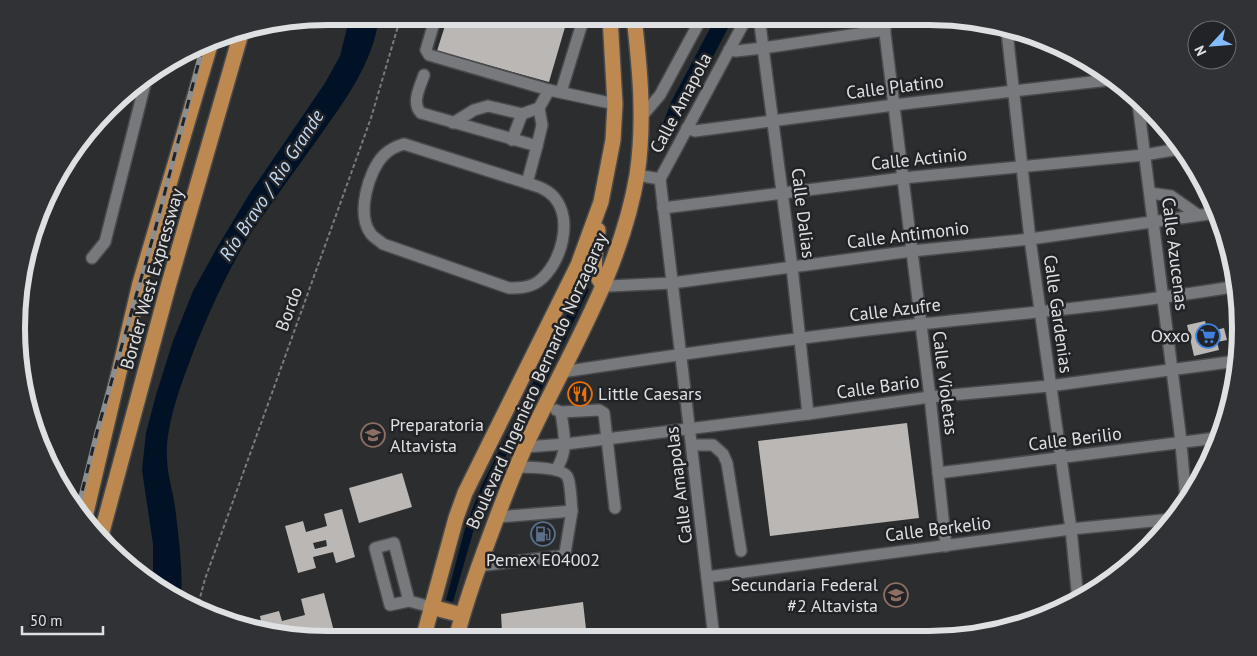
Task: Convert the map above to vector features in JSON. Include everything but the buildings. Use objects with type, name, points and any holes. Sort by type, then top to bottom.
[{"type":"highway","name":"Boulevard Ingeniero Bernardo Norzagaray","points":[[453,631],[446,611],[456,518],[465,493],[578,265],[601,202],[613,140],[615,104],[611,25]]},
{"type":"highway","name":"Boulevard Ingeniero Bernardo Norzagaray","points":[[430,631],[478,566],[516,467],[603,284],[619,242],[636,175],[642,116],[641,78],[635,25]]},
{"type":"highway","name":"Border West Expressway","points":[[102,530],[168,287],[240,38]]},
{"type":"highway","name":"Border West Expressway","points":[[87,510],[140,284],[209,49]]},
{"type":"highway","points":[[596,219],[598,230],[594,269],[597,278],[603,284]]},
{"type":"street","points":[[433,25],[426,50],[429,55],[549,90],[615,104]]},
{"type":"street","points":[[561,92],[581,25]]},
{"type":"street","points":[[642,116],[660,95],[698,25]]},
{"type":"street","name":"Calle Amapola","points":[[660,179],[729,50],[735,25]]},
{"type":"street","name":"Calle Dalias","points":[[760,25],[792,267],[808,414]]},
{"type":"street","name":"Calle Violetas","points":[[884,25],[930,397],[946,546]]},
{"type":"street","points":[[729,50],[763,48],[885,30]]},
{"type":"street","name":"Calle Gardenias","points":[[1007,35],[1030,239],[1071,529],[1077,592]]},
{"type":"street","points":[[424,75],[416,104],[418,110],[422,113],[537,146]]},
{"type":"street","name":"Calle Platino","points":[[687,128],[695,131],[1103,81]]},
{"type":"street","points":[[92,258],[105,242],[144,88]]},
{"type":"street","points":[[527,182],[542,125],[539,108],[549,90]]},
{"type":"street","points":[[453,123],[474,110],[488,106],[522,114],[539,108]]},
{"type":"street","name":"Calle Azucenas","points":[[1139,110],[1181,443],[1185,489]]},
{"type":"street","points":[[512,140],[522,114]]},
{"type":"street","points":[[404,144],[527,182],[546,190],[554,197],[562,209],[564,226],[563,239],[556,258],[546,274],[538,282],[522,288],[509,288],[383,244],[371,233],[365,217],[364,201],[373,170],[384,155],[393,148],[404,144]]},
{"type":"street","name":"Calle Actinio","points":[[664,208],[903,178],[1174,151]]},
{"type":"street","points":[[636,175],[660,179]]},
{"type":"street","name":"Calle Amapolas","points":[[660,179],[713,631]]},
{"type":"street","points":[[1150,193],[1161,193],[1171,196],[1198,215]]},
{"type":"street","name":"Calle Antimonio","points":[[603,284],[609,286],[672,283],[912,251],[1030,239],[1210,214]]},
{"type":"street","name":"Calle Azufre","points":[[562,372],[681,354],[920,324],[1163,299],[1229,288]]},
{"type":"street","name":"Calle Bario","points":[[525,447],[690,429],[930,397],[1050,386],[1230,362]]},
{"type":"street","points":[[545,405],[561,412],[599,410],[604,413],[616,508]]},
{"type":"street","points":[[556,470],[563,459],[566,444],[561,412]]},
{"type":"street","name":"Calle Berilio","points":[[938,473],[1211,439]]},
{"type":"street","points":[[692,445],[713,445],[722,454],[727,463],[741,551]]},
{"type":"street","points":[[478,566],[560,556],[565,553],[572,511],[568,478],[564,473],[556,470],[516,467]]},
{"type":"street","points":[[497,517],[572,511]]},
{"type":"street","name":"Calle Berkelio","points":[[707,577],[1071,529],[1163,520]]},
{"type":"street","points":[[409,601],[394,543],[375,548],[390,605],[409,601],[446,611]]},
{"type":"path","name":"Bordo","points":[[199,602],[205,579],[371,118],[398,25]]},
{"type":"water","name":"Río Bravo / Rio Grande","points":[[348,25],[377,25],[371,50],[347,97],[245,242],[202,331],[176,399],[168,436],[167,458],[179,542],[181,593],[153,575],[153,544],[142,470],[146,433],[156,395],[173,341],[193,291],[250,193],[325,83],[340,56]]},
{"type":"water","points":[[712,25],[724,25],[728,28],[672,135],[661,129],[671,102]]},
{"type":"water","points":[[582,284],[589,289],[541,391],[526,416],[488,492],[474,529],[453,602],[446,600],[466,525],[481,487]]},
{"type":"railway","points":[[80,501],[97,432],[155,230],[201,53]]},
{"type":"place","name":"Oxxo","points":[[1208,336]]},
{"type":"place","name":"Little Caesars","points":[[580,394]]},
{"type":"place","name":"Preparatoria Altavista","points":[[373,435]]},
{"type":"place","name":"Pemex E04002","points":[[543,534]]},
{"type":"place","name":"Secundaria Federal #2 Altavista","points":[[896,595]]}]
